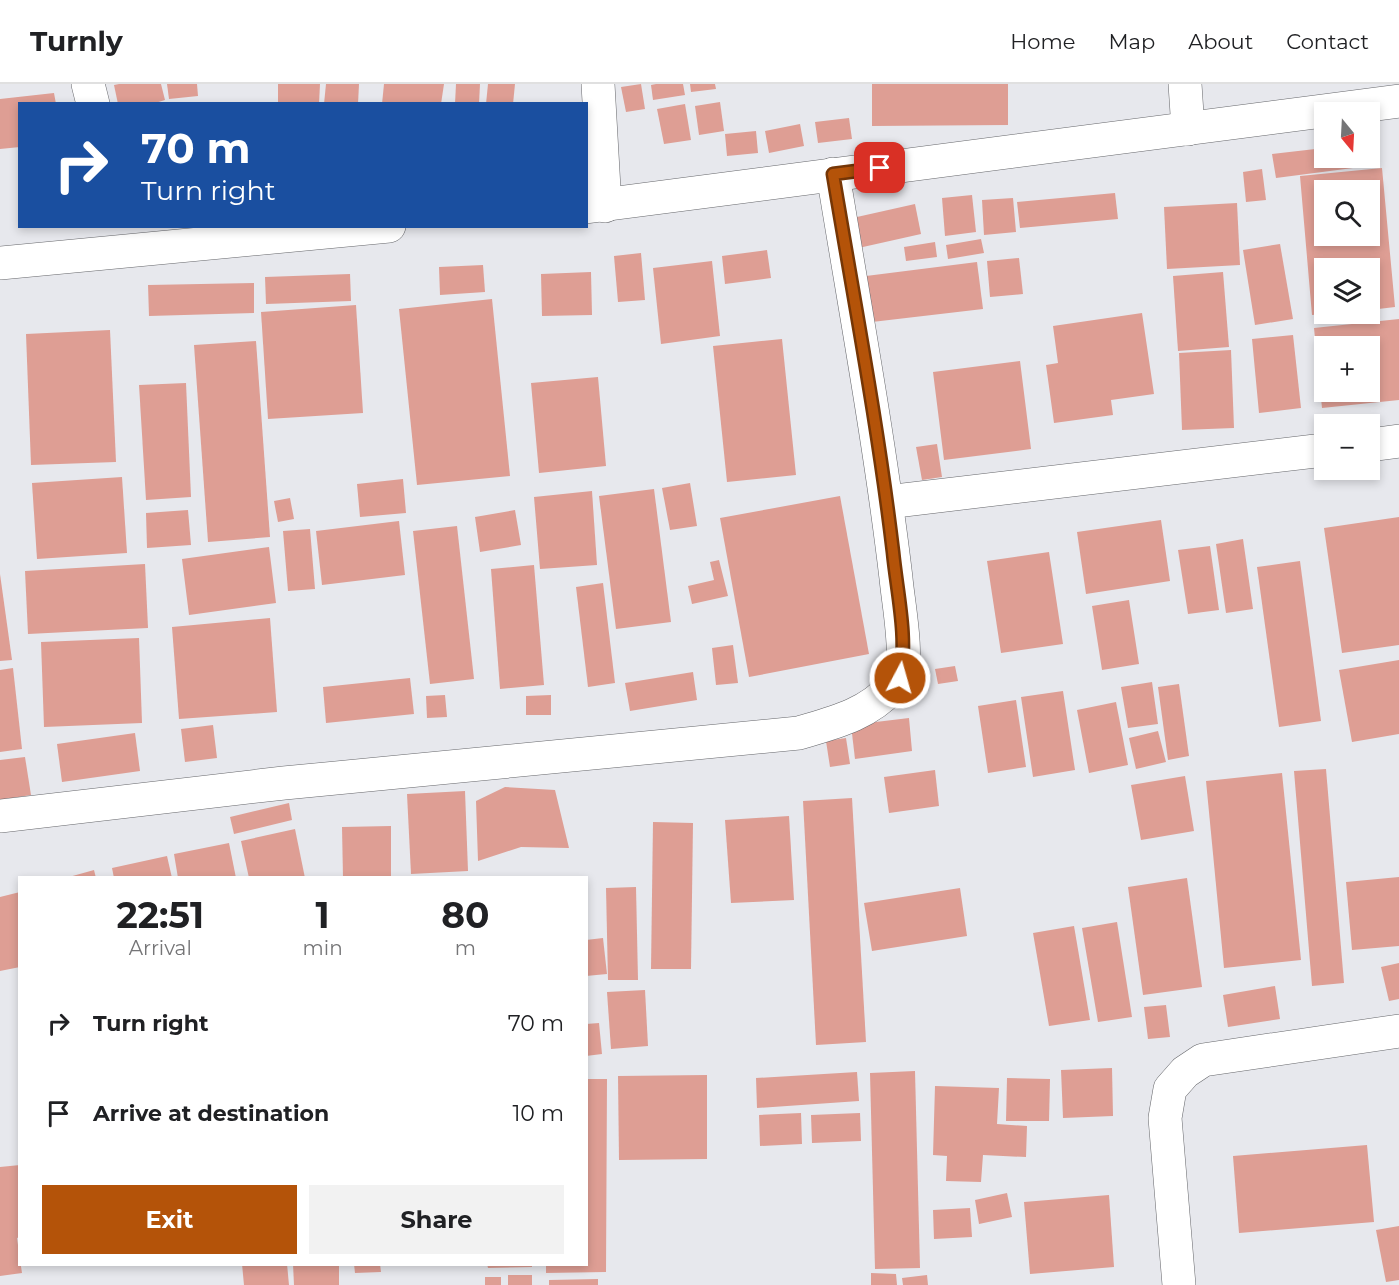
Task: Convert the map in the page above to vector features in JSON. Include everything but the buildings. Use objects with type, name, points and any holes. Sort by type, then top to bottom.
[{"type":"street","points":[[88,84],[92,102]]},
{"type":"street","points":[[598,84],[596,206],[1399,101]]},
{"type":"street","points":[[1185,84],[1188,129]]},
{"type":"street","points":[[0,816],[284,783],[799,733],[865,710],[900,678],[903,661],[902,638],[887,502],[833,174]]},
{"type":"street","points":[[0,262],[133,239],[350,228]]},
{"type":"street","points":[[1380,444],[1399,441]]},
{"type":"street","points":[[887,502],[1314,451]]},
{"type":"street","points":[[1179,1285],[1165,1118],[1170,1089],[1185,1072],[1203,1060],[1399,1030]]},
{"type":"route","points":[[880,168],[833,174],[887,502],[902,638],[903,661],[900,678]]}]
